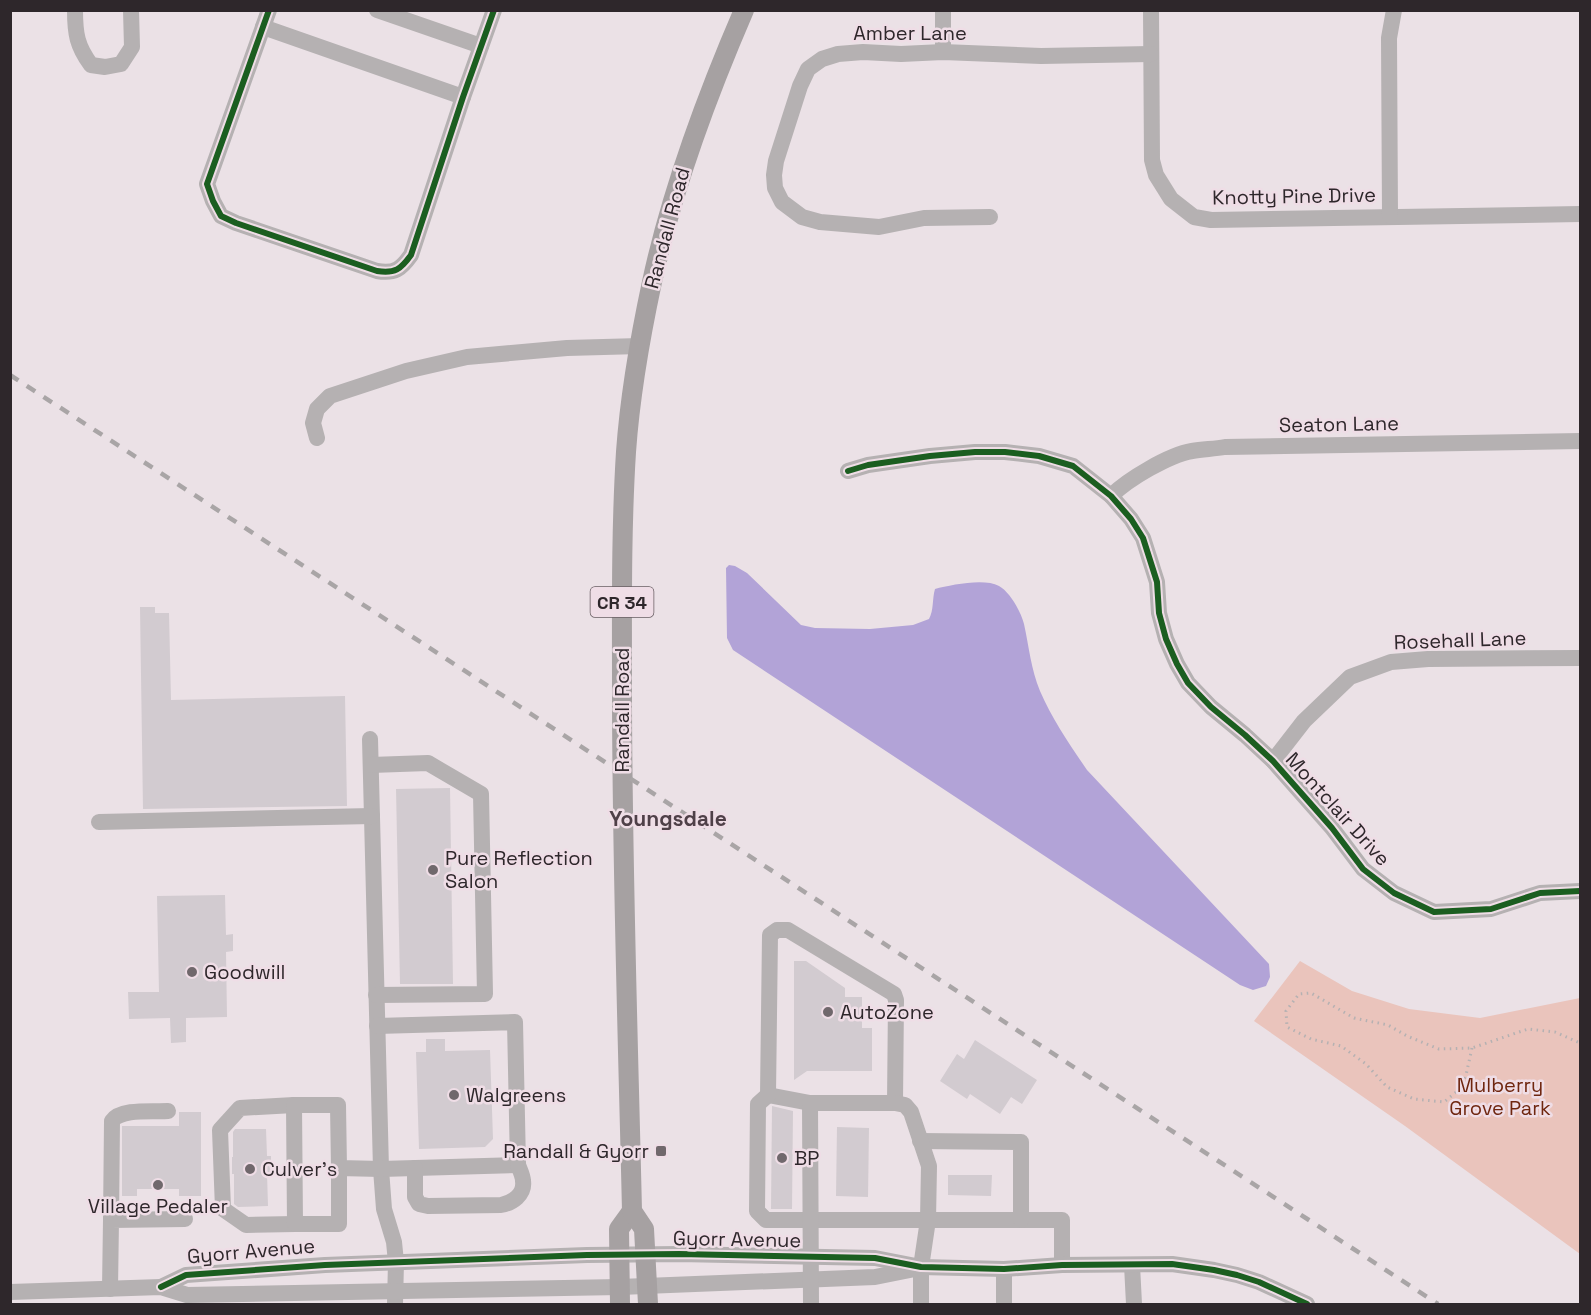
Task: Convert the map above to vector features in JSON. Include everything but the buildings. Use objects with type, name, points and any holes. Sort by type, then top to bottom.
[{"type":"main road","name":"Randall Road","points":[[647,1295],[644,1229],[632,1211],[622,772],[622,561],[627,449],[640,346],[652,281],[666,225],[700,118],[744,10]]},
{"type":"main road","name":"Randall Road","points":[[620,1296],[619,1229],[632,1211]]},
{"type":"street","points":[[75,10],[75,27],[81,50],[91,65],[105,68],[121,64],[132,47],[131,10]]},
{"type":"street","points":[[269,10],[207,184],[213,201],[221,216],[236,223],[389,273],[402,267],[411,255],[494,10]]},
{"type":"street","points":[[377,10],[481,46]]},
{"type":"street","points":[[943,10],[943,52]]},
{"type":"street","name":"Knotty Pine Drive","points":[[1151,10],[1152,160],[1156,175],[1171,199],[1194,217],[1211,220],[1581,214]]},
{"type":"street","points":[[1390,216],[1389,38],[1394,10]]},
{"type":"street","points":[[263,27],[463,97]]},
{"type":"street","name":"Amber Lane","points":[[990,217],[924,218],[879,227],[820,222],[802,217],[782,202],[775,188],[776,161],[800,86],[808,69],[822,59],[838,54],[863,52],[1041,56],[1151,54]]},
{"type":"street","points":[[317,438],[312,423],[316,410],[330,396],[406,371],[467,357],[567,348],[640,346]]},
{"type":"street","name":"Seaton Lane","points":[[1110,496],[1144,472],[1170,459],[1191,451],[1225,447],[1581,441]]},
{"type":"street","name":"Montclair Drive","points":[[848,471],[868,465],[975,452],[1005,452],[1039,456],[1073,466],[1110,496],[1131,519],[1143,538],[1157,582],[1159,613],[1166,639],[1188,683],[1211,707],[1273,761],[1332,828],[1363,868],[1394,893],[1434,912],[1491,909],[1540,893],[1581,891]]},
{"type":"street","name":"Rosehall Lane","points":[[1273,761],[1304,721],[1350,677],[1390,662],[1428,659],[1581,658]]},
{"type":"street","points":[[370,739],[381,1169],[384,1209],[394,1242],[396,1298]]},
{"type":"street","points":[[371,765],[428,763],[481,794],[485,994],[376,995]]},
{"type":"street","points":[[99,822],[372,816]]},
{"type":"street","points":[[895,1103],[896,1000],[894,994],[788,930],[777,930],[770,935],[768,1095],[758,1104],[757,1210],[766,1220],[1062,1220],[1062,1265]]},
{"type":"street","points":[[377,1026],[515,1022],[518,1166],[524,1182],[518,1198],[509,1204],[501,1205],[428,1206],[418,1204],[414,1197],[415,1168]]},
{"type":"street","points":[[768,1095],[810,1103],[895,1103],[905,1105],[911,1112],[929,1166],[928,1220],[921,1267],[921,1305]]},
{"type":"street","points":[[810,1103],[811,1305]]},
{"type":"street","points":[[294,1105],[295,1224]]},
{"type":"street","points":[[338,1105],[339,1168],[339,1224],[246,1225],[223,1209],[220,1130],[240,1108],[338,1105]]},
{"type":"street","points":[[110,1289],[112,1121],[123,1113],[168,1112]]},
{"type":"street","points":[[920,1141],[1021,1142],[1021,1220]]},
{"type":"street","points":[[339,1168],[518,1166]]},
{"type":"street","points":[[111,1220],[185,1219]]},
{"type":"street","name":"Gyorr Avenue","points":[[162,1287],[186,1275],[325,1265],[620,1254],[811,1256],[875,1258],[921,1267],[1004,1269],[1062,1265],[1172,1264],[1226,1272],[1259,1282],[1307,1305]]},
{"type":"street","points":[[1132,1265],[1134,1305]]},
{"type":"street","name":"Gyorr Avenue","points":[[10,1292],[162,1287],[187,1295],[396,1298],[620,1296],[811,1280],[875,1278],[921,1267]]},
{"type":"street","points":[[1004,1269],[1004,1305]]},
{"type":"street","points":[[162,1287],[162,1305]]},
{"type":"path","points":[[1472,1048],[1466,1075],[1460,1089],[1444,1102],[1414,1099],[1387,1086],[1366,1064],[1341,1046],[1311,1039],[1287,1027],[1286,1011],[1299,994],[1311,993],[1354,1017],[1388,1025],[1407,1036],[1439,1049],[1472,1048],[1528,1029],[1555,1032],[1581,1043]]},
{"type":"green space","name":"Mulberry Grove Park","points":[[1300,961],[1352,991],[1409,1009],[1480,1018],[1580,998],[1580,1254],[1405,1126],[1254,1021]]},
{"type":"shaded area","points":[[729,565],[747,573],[801,625],[815,628],[870,629],[913,625],[929,619],[935,589],[976,582],[993,584],[1003,589],[1023,619],[1032,666],[1040,691],[1074,751],[1087,770],[1269,964],[1270,977],[1266,986],[1253,990],[1240,985],[733,650],[727,638],[726,568]]},
{"type":"railway","points":[[10,375],[1438,1304]]},
{"type":"cycle path","points":[[269,10],[207,184],[213,201],[221,216],[236,223],[383,272],[397,269],[411,255],[494,10]]},
{"type":"cycle path","points":[[848,471],[868,465],[975,452],[1005,452],[1039,456],[1073,466],[1111,496],[1131,519],[1143,538],[1157,582],[1159,613],[1166,639],[1188,683],[1211,707],[1273,761],[1332,828],[1363,869],[1394,893],[1434,912],[1491,909],[1540,893],[1580,891]]},
{"type":"cycle path","points":[[161,1287],[186,1275],[325,1265],[587,1255],[679,1254],[875,1258],[921,1267],[1004,1269],[1062,1265],[1172,1264],[1237,1275],[1259,1282],[1307,1304]]},
{"type":"place","name":"Pure Reflection Salon","points":[[433,870]]},
{"type":"place","name":"Goodwill","points":[[192,972]]},
{"type":"place","name":"AutoZone","points":[[828,1012]]},
{"type":"place","name":"Walgreens","points":[[454,1095]]},
{"type":"place","name":"Randall & Gyorr","points":[[661,1151]]},
{"type":"place","name":"BP","points":[[782,1158]]},
{"type":"place","name":"Culver's","points":[[250,1169]]},
{"type":"place","name":"Village Pedaler","points":[[158,1185]]},
{"type":"district","name":"Youngsdale","points":[[668,818]]}]
